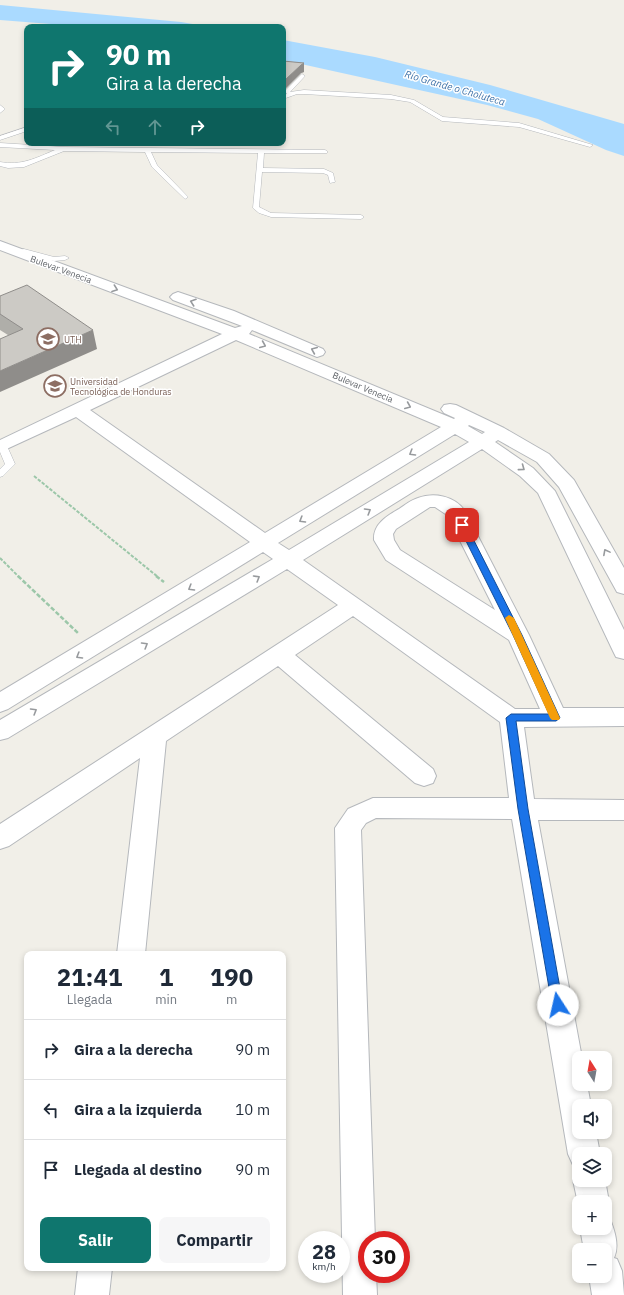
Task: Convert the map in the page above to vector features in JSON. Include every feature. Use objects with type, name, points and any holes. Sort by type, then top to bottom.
[{"type":"street","name":"Bulevar Venecia","points":[[0,233],[65,258],[255,325],[490,436],[543,458],[567,484],[585,512],[624,587]]},
{"type":"street","name":"Bulevar Venecia","points":[[0,245],[236,334],[462,422]]},
{"type":"street","points":[[1,446],[255,325]]},
{"type":"street","points":[[78,410],[511,718],[624,717]]},
{"type":"street","points":[[0,703],[180,595],[462,422]]},
{"type":"street","name":"Bulevar Venecia","points":[[490,436],[522,468],[535,478],[546,491],[597,598],[624,650]]},
{"type":"street","points":[[0,731],[289,559],[490,436]]},
{"type":"street","points":[[518,635],[393,555],[384,546],[384,534],[387,525],[424,502],[436,501],[445,504],[455,511],[518,635],[556,718]]},
{"type":"street","points":[[0,838],[354,606]]},
{"type":"street","points":[[279,654],[424,776]]},
{"type":"street","points":[[511,718],[523,809],[574,1099]]},
{"type":"street","points":[[131,951],[155,735]]},
{"type":"street","points":[[360,1295],[348,828],[357,816],[373,808],[624,810]]},
{"type":"street","points":[[92,1295],[95,1271]]},
{"type":"street","points":[[607,1283],[609,1295]]},
{"type":"lane","points":[[286,91],[302,76]]},
{"type":"lane","points":[[286,92],[377,95],[391,97],[412,101],[442,119],[519,126],[590,145]]},
{"type":"lane","points":[[286,96],[296,92]]},
{"type":"lane","points":[[0,107],[2,109],[0,111]]},
{"type":"lane","points":[[0,138],[24,130]]},
{"type":"lane","points":[[0,146],[64,149],[325,152]]},
{"type":"lane","points":[[0,164],[10,167],[20,167],[64,149]]},
{"type":"lane","points":[[147,150],[154,166],[185,197]]},
{"type":"lane","points":[[261,152],[256,208],[261,212],[271,215],[361,217]]},
{"type":"lane","points":[[260,170],[324,171],[331,174],[332,182]]},
{"type":"lane","points":[[17,252],[33,252],[52,259],[65,258]]},
{"type":"lane","points":[[0,474],[10,464],[1,446]]},
{"type":"path","points":[[34,476],[180,595]]},
{"type":"path","points":[[0,558],[93,647]]},
{"type":"water","points":[[0,5],[193,24],[51,24],[0,20]]},
{"type":"water","name":"Río Grande o Choluteca","points":[[286,41],[375,57],[490,85],[624,124],[624,156],[606,150],[538,119],[487,105],[286,61]]},
{"type":"building","points":[[286,61],[304,63],[286,79]]},
{"type":"building","points":[[27,285],[93,330],[0,371],[0,339],[23,329],[0,314],[0,296]]},
{"type":"slow traffic","points":[[509,618],[555,718]]},
{"type":"place","name":"UTH","points":[[48,339]]},
{"type":"place","name":"Universidad Tecnológica de Honduras","points":[[55,386]]},
{"type":"route","points":[[462,525],[518,635],[556,718],[511,718],[523,809],[558,1005]]}]
